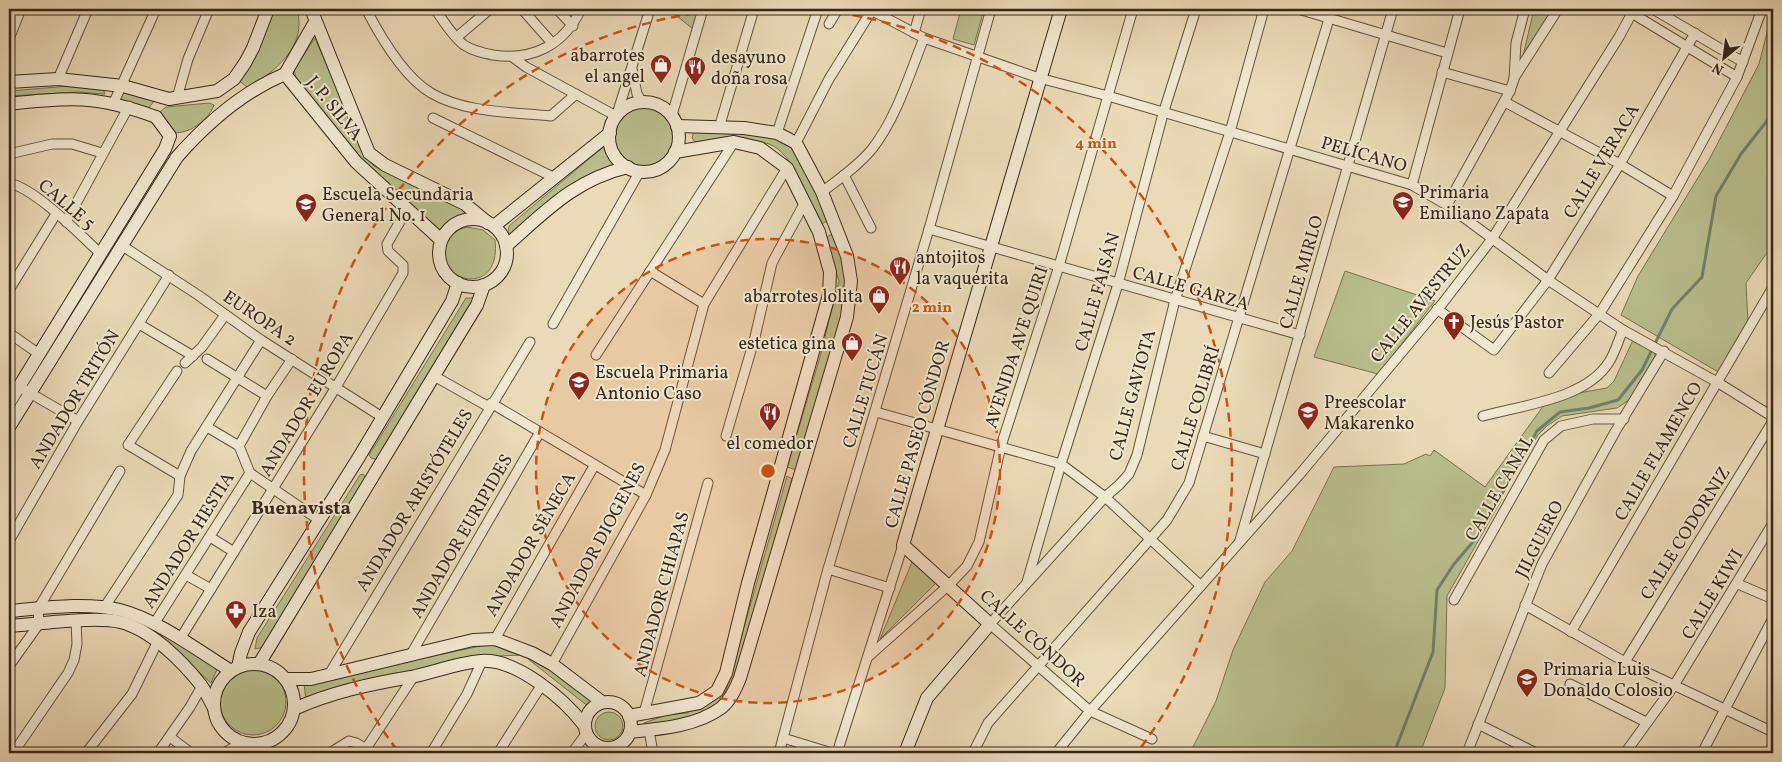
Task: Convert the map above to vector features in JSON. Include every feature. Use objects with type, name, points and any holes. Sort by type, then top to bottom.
[{"type":"street","points":[[9,39],[21,9]]},
{"type":"street","points":[[58,79],[88,9]]},
{"type":"street","points":[[114,102],[123,86],[156,9]]},
{"type":"street","points":[[156,117],[173,99],[209,9]]},
{"type":"street","points":[[9,82],[58,79],[123,86],[173,99],[217,91],[234,78],[254,48],[268,9]]},
{"type":"street","points":[[311,9],[314,22],[369,153],[385,165],[465,204],[491,225],[501,234],[506,246],[506,256],[499,274],[484,285],[472,287],[458,283],[443,269],[439,259],[441,240],[450,228],[464,220],[480,220],[491,225]]},
{"type":"street","points":[[366,9],[391,51],[414,78],[430,92],[447,100],[499,111],[551,116],[576,94]]},
{"type":"street","points":[[435,9],[464,44],[478,51],[514,58],[617,115]]},
{"type":"street","points":[[457,37],[490,9]]},
{"type":"street","points":[[522,9],[552,43]]},
{"type":"street","points":[[556,9],[573,26]]},
{"type":"street","points":[[514,58],[540,52],[573,26],[581,9]]},
{"type":"street","points":[[634,169],[613,153],[610,133],[650,9]]},
{"type":"street","points":[[506,246],[576,187],[605,173],[634,169],[648,171],[664,165],[676,152],[678,144],[675,121],[703,9]]},
{"type":"street","points":[[719,128],[754,9]]},
{"type":"street","points":[[777,133],[818,9]]},
{"type":"street","points":[[829,24],[838,9]]},
{"type":"street","points":[[914,33],[921,9]]},
{"type":"street","name":"CALLE TUCÁN","points":[[779,753],[828,569],[930,229],[991,9]]},
{"type":"street","name":"CALLE PASEO CÓNDOR","points":[[837,753],[903,545],[1039,78],[1061,9]]},
{"type":"street","name":"AVENIDA AVE QUIRI","points":[[868,657],[949,585],[967,566],[979,542],[1001,446],[1059,266],[1133,9]]},
{"type":"street","name":"CALLE FAISÁN","points":[[1027,583],[1118,284],[1164,114],[1196,9]]},
{"type":"street","name":"CALLE GAVIOTA","points":[[905,753],[926,698],[1027,583],[1105,497],[1129,474],[1137,455],[1175,300],[1230,132],[1264,9]]},
{"type":"street","points":[[1298,9],[1447,53]]},
{"type":"street","name":"CALLE COLIBRÍ","points":[[973,753],[988,723],[1151,539],[1179,503],[1189,483],[1288,149],[1332,9]]},
{"type":"street","name":"CALLE MIRLO","points":[[1239,543],[1393,9]]},
{"type":"street","points":[[1412,184],[1460,9]]},
{"type":"street","points":[[1514,79],[1516,43],[1525,9]]},
{"type":"street","points":[[1447,205],[1505,102],[1514,79],[1558,9]]},
{"type":"street","points":[[1653,9],[1743,62]]},
{"type":"street","points":[[1549,373],[1600,313],[1673,196],[1738,77],[1762,9]]},
{"type":"street","points":[[796,143],[829,79],[870,10],[924,38],[887,124],[871,150],[822,192]]},
{"type":"street","points":[[1628,11],[1738,77]]},
{"type":"street","name":"CALLE AVESTRUZ","points":[[1056,753],[1090,711],[1239,543],[1437,309],[1492,239],[1560,131],[1628,11]]},
{"type":"street","points":[[285,74],[314,22]]},
{"type":"street","name":"CALLE VERACA","points":[[1437,309],[1494,350],[1548,280],[1620,164],[1695,33]]},
{"type":"street","name":"PELÍCANO","points":[[924,38],[1039,78],[1108,96],[1164,114],[1412,184],[1447,205],[1548,280],[1623,330],[1717,382],[1773,419]]},
{"type":"street","points":[[632,67],[637,94],[642,102]]},
{"type":"street","points":[[1442,72],[1510,91]]},
{"type":"street","name":"J. P. SILVA","points":[[9,428],[177,157],[193,139],[229,107],[247,94],[285,74],[356,162],[406,210],[441,240]]},
{"type":"street","points":[[234,78],[247,94]]},
{"type":"street","points":[[217,91],[229,107]]},
{"type":"street","points":[[9,104],[57,98],[88,98],[114,102],[156,117],[170,136],[183,140],[193,139]]},
{"type":"street","points":[[617,115],[624,108],[642,102],[656,104],[675,121],[719,128],[744,128],[777,133],[796,143],[822,192],[836,224],[847,256],[851,281],[847,317],[734,693],[721,708],[704,716],[685,723],[630,732]]},
{"type":"street","points":[[1505,102],[1620,164],[1673,196]]},
{"type":"street","points":[[66,222],[129,106]]},
{"type":"street","points":[[433,118],[553,178]]},
{"type":"street","points":[[491,225],[610,133]]},
{"type":"street","points":[[9,403],[158,161],[170,136]]},
{"type":"street","points":[[629,716],[690,706],[708,699],[716,691],[730,665],[748,583],[829,295],[830,272],[819,232],[804,204],[797,184],[787,168],[760,148],[734,142],[676,152]]},
{"type":"street","points":[[596,355],[734,142]]},
{"type":"street","points":[[9,154],[52,144],[65,144],[102,153]]},
{"type":"street","name":"ANDADOR DIOGENES","points":[[552,664],[646,495],[665,450],[704,304],[787,168]]},
{"type":"street","points":[[553,324],[634,169]]},
{"type":"street","points":[[844,175],[871,228]]},
{"type":"street","name":"CALLE 5","points":[[9,183],[23,189],[56,214],[101,254]]},
{"type":"street","points":[[726,436],[755,337],[772,263],[804,204]]},
{"type":"street","name":"ANDADOR EUROPA","points":[[180,639],[336,387],[403,273],[403,265],[388,251],[387,244],[406,210]]},
{"type":"street","points":[[9,290],[56,214]]},
{"type":"street","points":[[819,232],[836,224]]},
{"type":"street","name":"CALLE GARZA","points":[[930,229],[1300,335]]},
{"type":"street","name":"EUROPA 2","points":[[121,245],[169,275],[260,340],[382,417]]},
{"type":"street","points":[[650,271],[704,304]]},
{"type":"street","name":"ANDADOR TRITÓN","points":[[9,541],[78,421],[169,275]]},
{"type":"street","points":[[215,710],[215,695],[221,682],[234,669],[250,632],[360,457],[452,301],[458,283]]},
{"type":"street","points":[[259,664],[477,304],[484,285]]},
{"type":"street","name":"CALLE FLAMENCO","points":[[1571,632],[1773,287]]},
{"type":"street","points":[[185,363],[193,356],[225,314]]},
{"type":"street","points":[[139,324],[193,356]]},
{"type":"street","points":[[1484,416],[1562,396],[1582,388],[1595,379],[1609,363],[1623,330]]},
{"type":"street","points":[[9,333],[38,354]]},
{"type":"street","points":[[104,608],[178,495],[180,476],[191,451],[260,340]]},
{"type":"street","name":"ANDADOR ARISTÓTELES","points":[[328,676],[490,405],[530,342]]},
{"type":"street","name":"JILGUERO","points":[[1467,753],[1542,564],[1664,351]]},
{"type":"street","points":[[207,359],[267,396]]},
{"type":"street","points":[[239,446],[267,396],[292,359]]},
{"type":"street","points":[[177,371],[128,446],[180,476]]},
{"type":"street","points":[[434,376],[540,432],[594,466],[646,495]]},
{"type":"street","points":[[18,386],[78,421]]},
{"type":"street","points":[[876,412],[1062,464],[1105,497],[1201,586]]},
{"type":"street","name":"CALLE CANAL","points":[[1454,600],[1544,440],[1561,426],[1593,419],[1624,418]]},
{"type":"street","name":"CALLE CODORNIZ","points":[[1624,662],[1773,419]]},
{"type":"street","points":[[207,427],[239,446],[250,473],[319,520]]},
{"type":"street","name":"ANDADOR EURIPIDES","points":[[410,656],[540,432]]},
{"type":"street","points":[[1204,436],[1265,454]]},
{"type":"street","points":[[360,457],[378,467]]},
{"type":"street","name":"ANDADOR SÉNECA","points":[[495,639],[594,466]]},
{"type":"street","points":[[780,470],[799,475]]},
{"type":"street","points":[[9,666],[39,624],[38,609],[120,471]]},
{"type":"street","name":"ANDADOR HESTIA","points":[[154,624],[250,473]]},
{"type":"street","name":"ANDADOR CHIAPAS","points":[[644,713],[708,483]]},
{"type":"street","name":"CALLE KIWI","points":[[1625,753],[1673,687],[1738,584],[1773,523]]},
{"type":"street","points":[[210,537],[234,552]]},
{"type":"street","name":"CALLE CÓNDOR","points":[[903,545],[1090,711],[1152,739]]},
{"type":"street","points":[[828,569],[890,588]]},
{"type":"street","points":[[186,575],[211,589]]},
{"type":"street","points":[[1738,584],[1773,599]]},
{"type":"street","points":[[1525,606],[1624,662],[1673,687],[1773,732]]},
{"type":"street","points":[[9,611],[104,608],[139,616],[234,669],[259,664],[269,666],[286,679],[291,688],[294,709],[286,728],[270,747],[246,742],[224,753]]},
{"type":"street","points":[[1702,753],[1773,618]]},
{"type":"street","points":[[9,626],[119,621],[137,628],[158,641],[202,686],[215,710],[218,721],[239,745]]},
{"type":"street","points":[[18,753],[18,746],[68,673],[74,660],[76,622]]},
{"type":"street","points":[[286,679],[311,679],[328,676],[473,640],[495,639],[552,664],[602,702]]},
{"type":"street","points":[[86,753],[132,694],[158,641]]},
{"type":"street","points":[[431,753],[467,694],[482,661]]},
{"type":"street","points":[[294,709],[332,693],[414,676],[447,666],[482,661],[510,666],[541,686],[563,703],[585,730],[601,750],[608,748],[617,750],[626,740],[630,732],[629,716],[623,707],[613,702],[602,702],[589,711],[585,730],[572,753]]},
{"type":"street","points":[[330,753],[349,741],[367,752],[414,676]]},
{"type":"street","points":[[1570,684],[1646,722]]},
{"type":"street","points":[[158,753],[202,686]]},
{"type":"street","points":[[498,753],[541,686]]},
{"type":"street","points":[[1478,724],[1536,753]]},
{"type":"street","points":[[649,730],[653,753]]},
{"type":"street","points":[[170,736],[191,753]]},
{"type":"street","points":[[783,738],[832,753]]},
{"type":"green space","points":[[270,9],[297,9],[299,29],[297,38],[288,54],[275,68],[258,82],[247,87],[238,80]]},
{"type":"green space","points":[[668,9],[699,9],[693,29]]},
{"type":"green space","points":[[961,9],[984,9],[974,45],[953,39]]},
{"type":"green space","points":[[1534,9],[1554,9],[1522,60]]},
{"type":"green space","points":[[1773,9],[1773,244],[1746,283],[1748,322],[1720,373],[1621,315],[1638,276],[1710,158],[1759,64]]},
{"type":"green space","points":[[315,38],[367,159],[374,166],[470,213],[448,224],[438,233],[372,176],[297,81],[294,70]]},
{"type":"green space","points":[[81,85],[102,87],[105,94],[78,92],[9,96],[9,91]]},
{"type":"green space","points":[[123,88],[154,101],[148,109],[117,99]]},
{"type":"green space","points":[[209,103],[214,105],[210,113],[194,127],[176,133],[169,130],[163,124],[160,112],[166,107]]},
{"type":"green space","points":[[644,108],[660,113],[668,121],[673,137],[668,153],[660,161],[644,166],[628,161],[620,153],[615,137],[620,121],[628,113]]},
{"type":"green space","points":[[746,130],[790,141],[832,218],[820,225],[800,179],[786,157],[778,149],[769,144],[751,140],[732,139],[695,142],[692,138],[694,131]]},
{"type":"green space","points":[[608,143],[610,150],[621,165],[591,173],[513,235],[508,232],[509,226]]},
{"type":"green space","points":[[467,227],[483,230],[495,240],[494,259],[488,272],[478,278],[467,279],[456,275],[448,267],[444,256],[446,243],[452,234]]},
{"type":"green space","points":[[836,232],[848,272],[847,298],[799,471],[787,467],[820,357],[839,281],[825,238]]},
{"type":"green space","points":[[1345,271],[1435,301],[1378,374],[1314,357]]},
{"type":"green space","points":[[466,298],[474,298],[378,460],[371,458],[369,455]]},
{"type":"green space","points":[[1634,338],[1655,348],[1655,356],[1629,400],[1617,408],[1562,416],[1538,435],[1500,497],[1502,499],[1447,596],[1445,688],[1420,753],[1190,753],[1216,701],[1233,650],[1265,582],[1292,551],[1334,467],[1404,464],[1426,454],[1430,456],[1434,450],[1485,487],[1549,398],[1607,388],[1614,381]]},
{"type":"green space","points":[[363,474],[367,479],[264,647],[255,649],[257,638],[360,475]]},
{"type":"green space","points":[[787,476],[792,479],[740,675],[722,705],[691,719],[644,729],[644,723],[666,715],[687,713],[726,691]]},
{"type":"green space","points":[[912,562],[936,583],[880,639]]},
{"type":"green space","points":[[109,610],[140,618],[218,667],[211,683],[161,638],[80,617],[79,611]]},
{"type":"green space","points":[[495,643],[523,652],[549,666],[597,701],[589,707],[523,655],[472,657],[329,690],[306,701],[304,683]]},
{"type":"green space","points":[[246,669],[260,669],[272,674],[281,683],[286,695],[284,715],[277,726],[260,735],[246,735],[234,730],[225,721],[220,709],[220,695],[225,683],[234,674]]},
{"type":"green space","points":[[609,712],[619,716],[623,726],[619,736],[609,740],[599,736],[595,726],[599,716]]},
{"type":"waterway","points":[[1394,753],[1433,652],[1437,590],[1454,564],[1479,535],[1537,431],[1560,412],[1589,408],[1618,400],[1642,370],[1672,309],[1702,277],[1716,196],[1741,154],[1773,113]]},
{"type":"place","name":"abarrotes el angel","points":[[661,84]]},
{"type":"place","name":"desayuno doña rosa","points":[[695,86]]},
{"type":"place","name":"Primaria Emiliano Zapata","points":[[1403,221]]},
{"type":"place","name":"Escuela Secundaria General No. 1","points":[[306,223]]},
{"type":"place","name":"antojitos la vaquerita","points":[[900,286]]},
{"type":"place","name":"abarrotes lolita","points":[[879,315]]},
{"type":"place","name":"Jesús Pastor","points":[[1454,341]]},
{"type":"place","name":"estetica gina","points":[[852,362]]},
{"type":"place","name":"Escuela Primaria Antonio Caso","points":[[579,401]]},
{"type":"place","name":"Preescolar Makarenko","points":[[1308,431]]},
{"type":"place","name":"el comedor","points":[[770,432]]},
{"type":"place","name":"Iza","points":[[236,630]]},
{"type":"place","name":"Primaria Luis Donaldo Colosio","points":[[1527,698]]},
{"type":"district","name":"Buenavista","points":[[301,507]]}]
